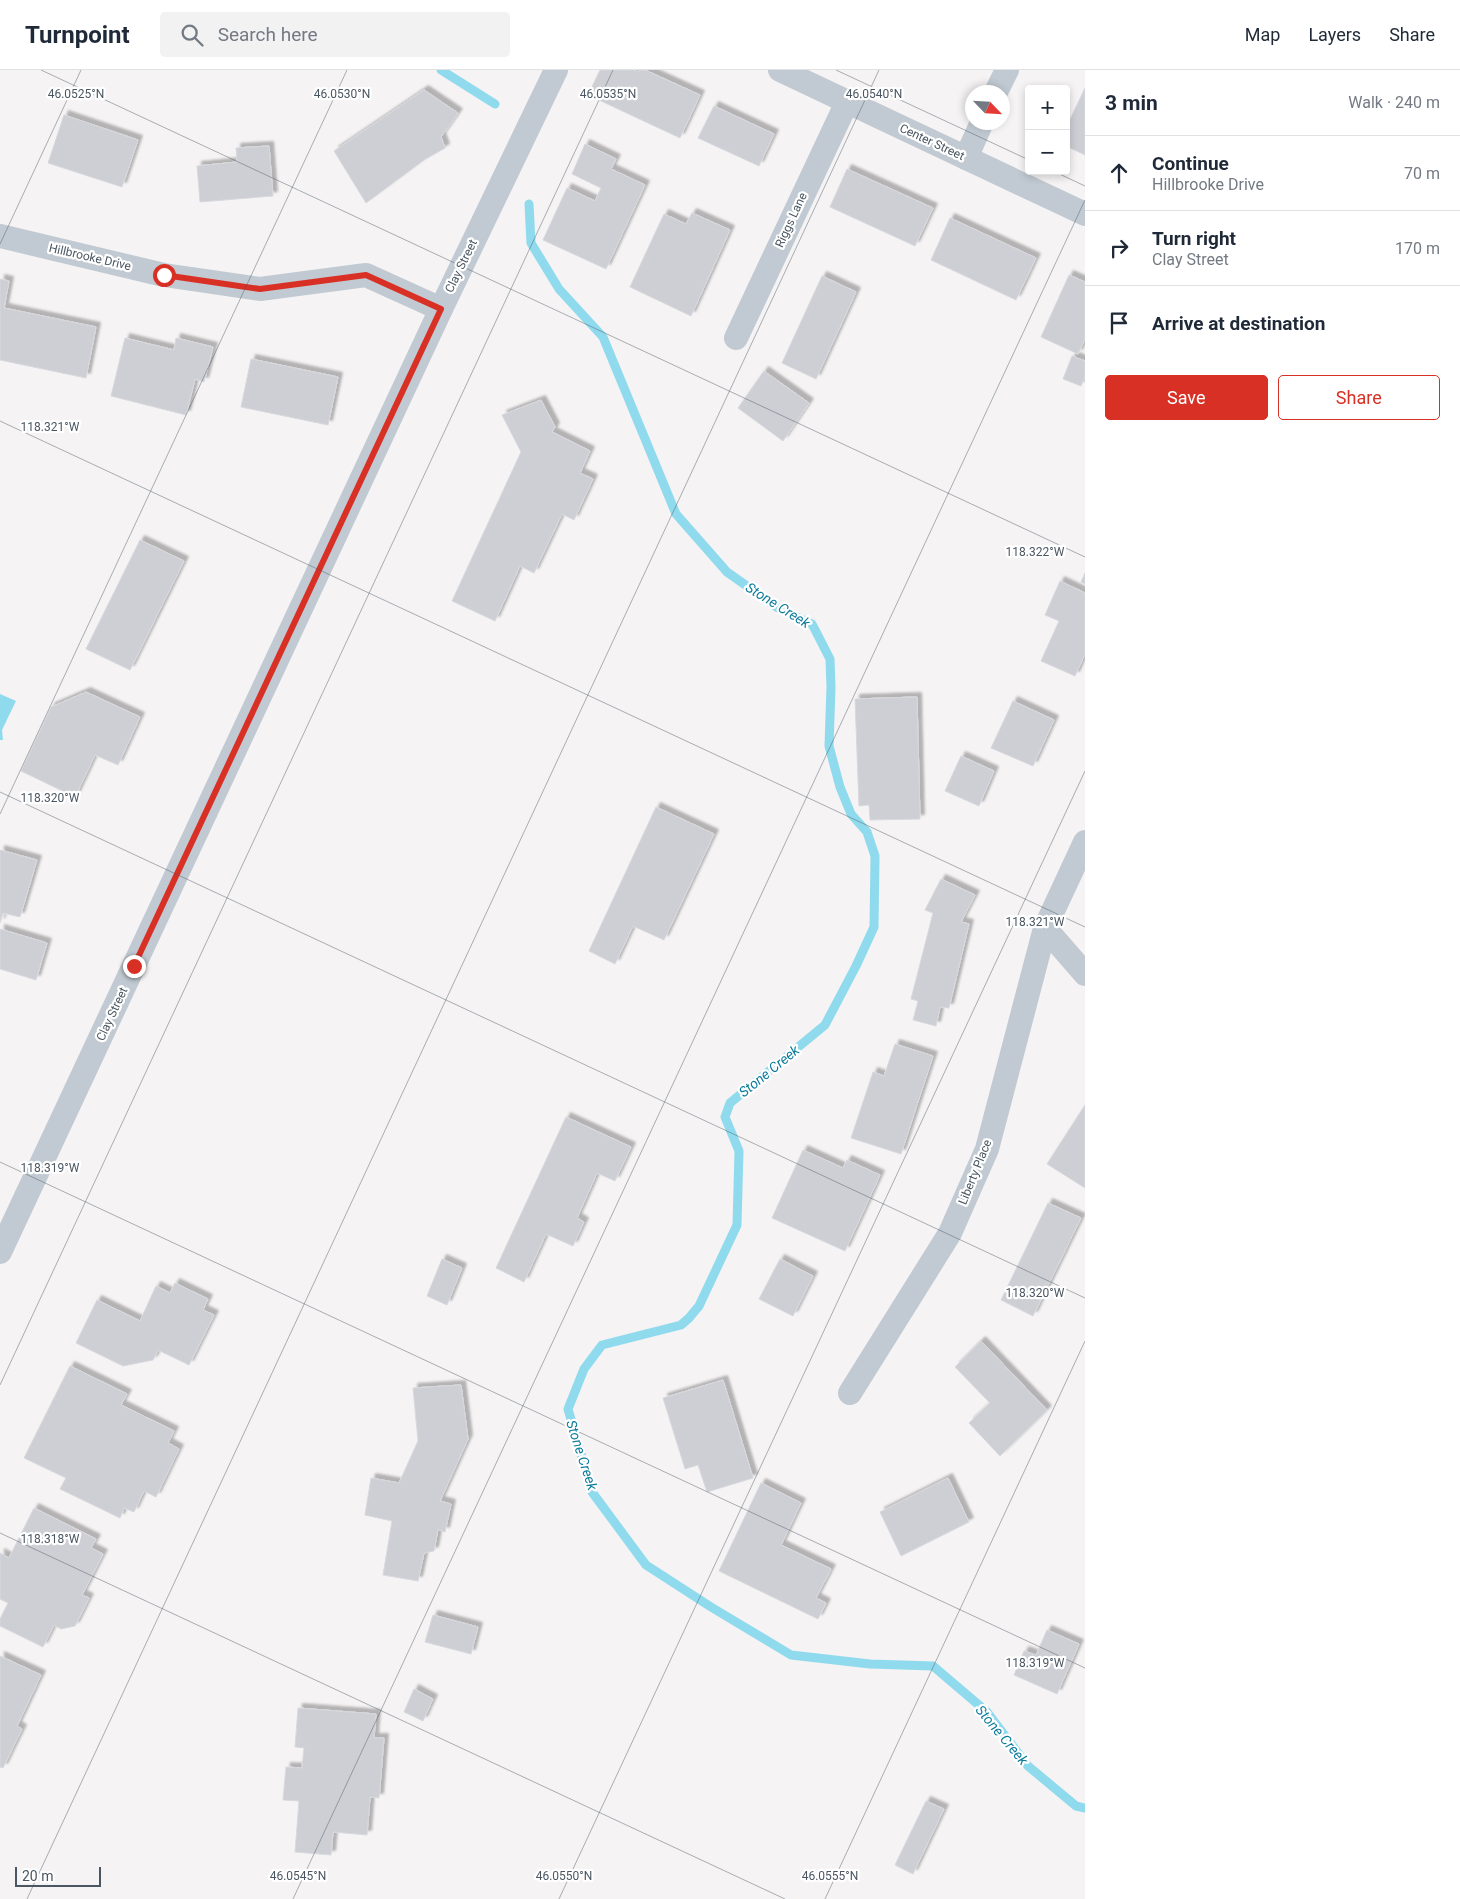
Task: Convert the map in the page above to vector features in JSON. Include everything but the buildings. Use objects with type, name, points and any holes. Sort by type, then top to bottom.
[{"type":"street","name":"Clay Street","points":[[0,1252],[441,309],[556,70]]},
{"type":"street","name":"Center Street","points":[[780,70],[1085,214]]},
{"type":"street","points":[[1000,85],[1007,70]]},
{"type":"street","name":"Riggs Lane","points":[[736,338],[847,102]]},
{"type":"street","points":[[966,158],[978,130]]},
{"type":"street","name":"Hillbrooke Drive","points":[[0,236],[164,275],[260,289],[366,275],[441,309]]},
{"type":"street","name":"Liberty Place","points":[[850,1393],[950,1233],[987,1149],[1045,928],[1085,842]]},
{"type":"street","points":[[1045,928],[1085,974]]},
{"type":"water","points":[[0,694],[16,701],[2,730],[3,740],[0,740]]},
{"type":"waterway","name":"Stone Creek","points":[[441,70],[495,104]]},
{"type":"waterway","name":"Stone Creek","points":[[529,204],[531,243],[559,289],[603,337],[676,514],[727,572],[778,608],[812,624],[830,659],[829,746],[840,787],[851,814],[867,832],[875,856],[874,927],[825,1025],[730,1103],[725,1117],[739,1151],[737,1225],[699,1306],[681,1325],[602,1345],[584,1369],[568,1409],[592,1492],[646,1565],[791,1655],[870,1664],[933,1666],[987,1712],[1028,1766],[1076,1806],[1085,1808]]},
{"type":"route","points":[[134,966],[441,309],[366,275],[260,289],[164,275]]}]
